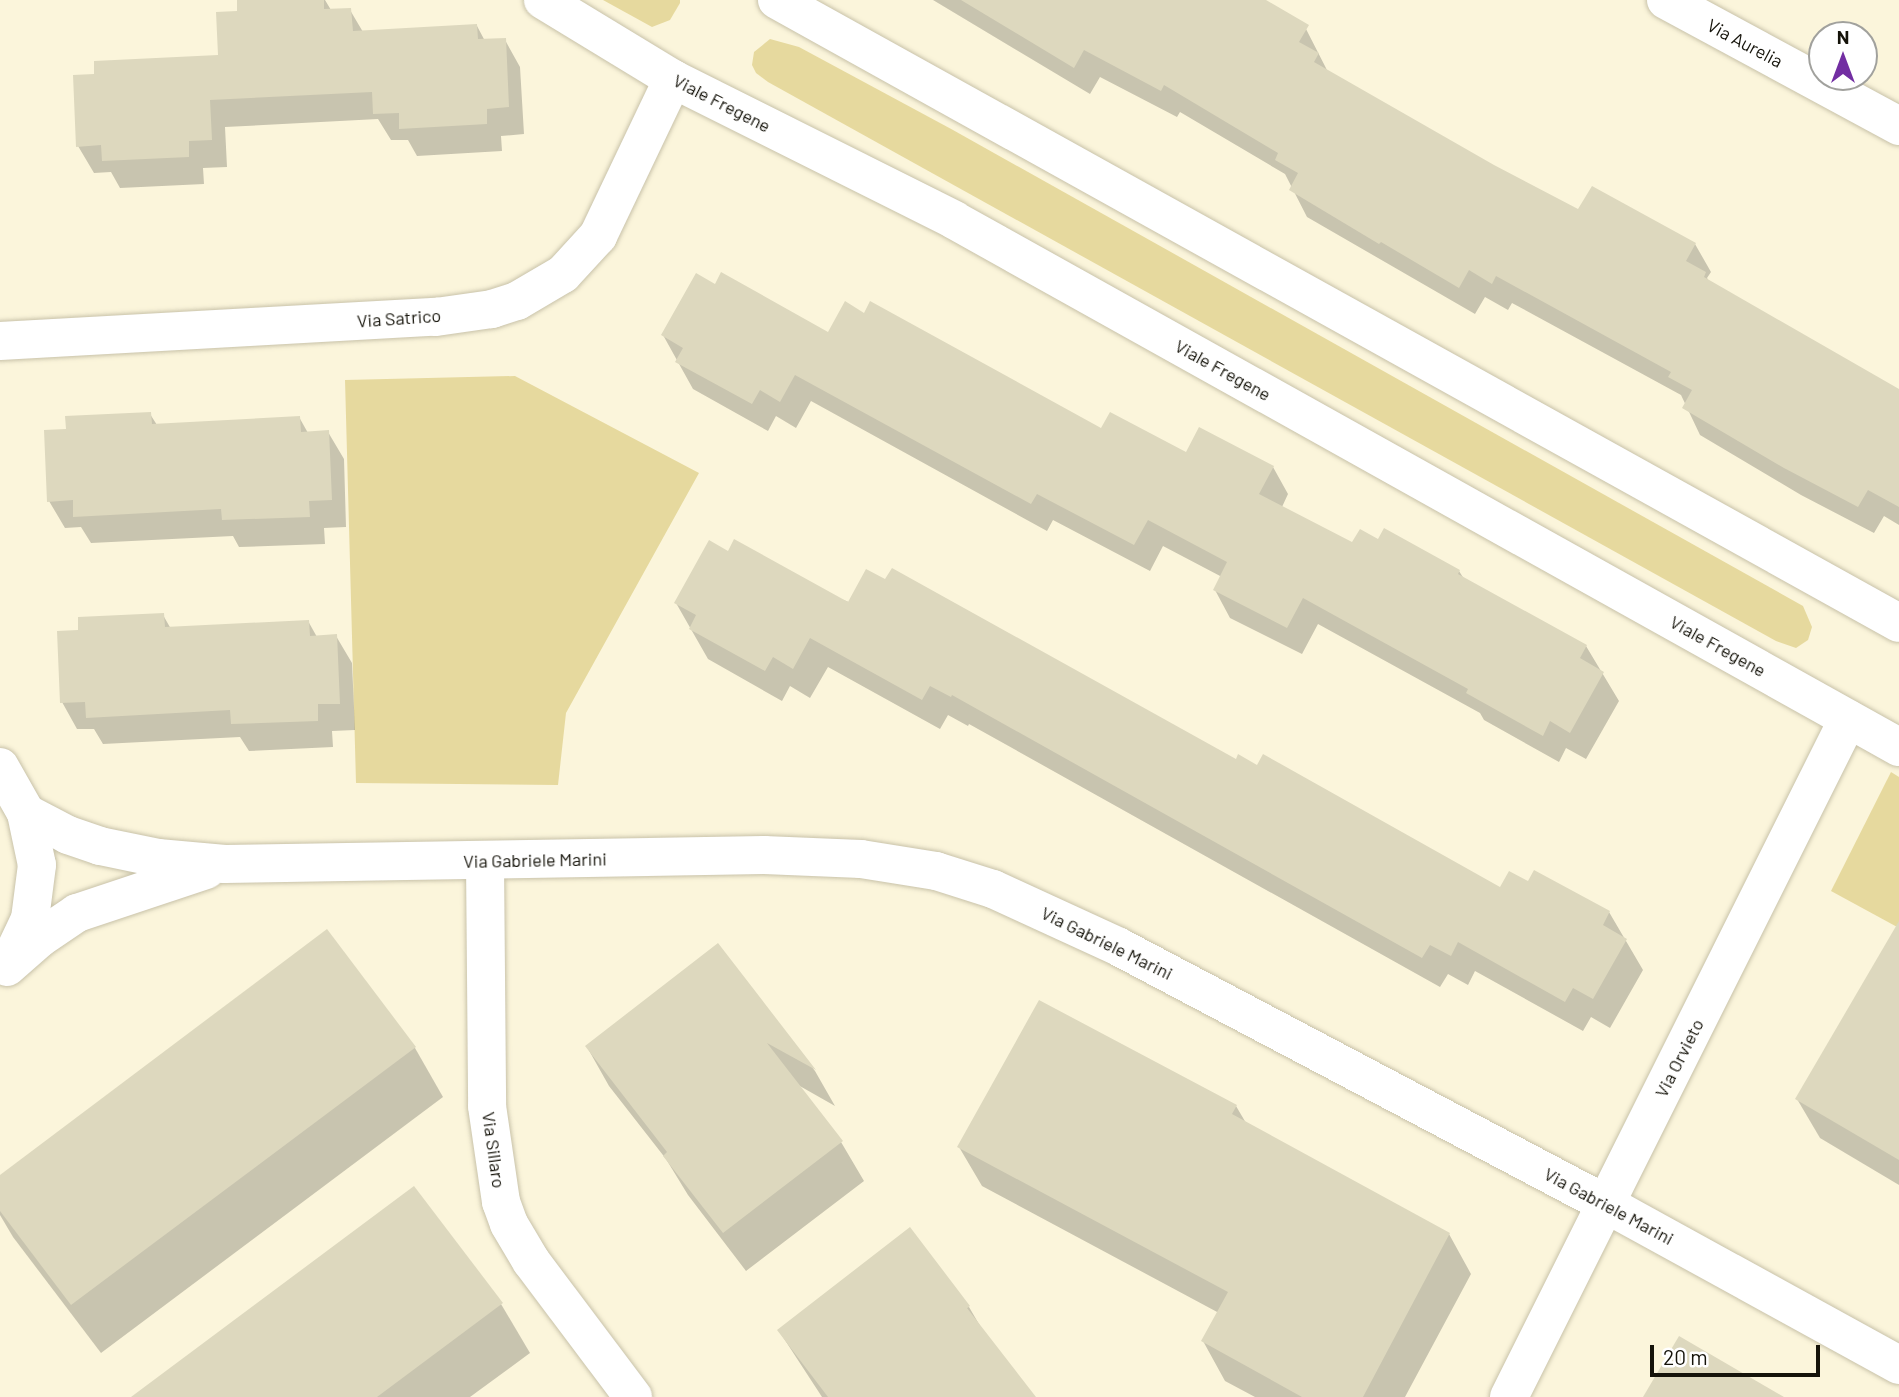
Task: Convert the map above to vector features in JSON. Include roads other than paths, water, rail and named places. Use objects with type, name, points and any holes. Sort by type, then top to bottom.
[{"type":"street","name":"Viale Fregene","points":[[543,0],[673,79],[966,227],[1899,747]]},
{"type":"street","points":[[777,0],[1899,623]]},
{"type":"street","name":"Via Aurelia","points":[[1666,0],[1899,126]]},
{"type":"street","name":"Via Satrico","points":[[0,341],[436,317],[492,309],[517,300],[563,274],[598,236],[673,79]]},
{"type":"street","name":"Via Orvieto","points":[[1509,1397],[1848,719]]},
{"type":"street","points":[[0,767],[26,813],[37,865],[30,919],[4,971]]},
{"type":"street","name":"Via Gabriele Marini","points":[[26,813],[68,835],[110,849],[158,858],[225,864],[712,855],[813,856],[907,865],[961,878],[1031,905],[1119,947],[1605,1204],[1899,1365]]},
{"type":"street","name":"Via Sillaro","points":[[485,861],[487,1106],[501,1202],[509,1224],[531,1261],[633,1397]]},
{"type":"street","name":"Via Gabriele Marini","points":[[4,971],[40,938],[77,913],[225,864]]}]
